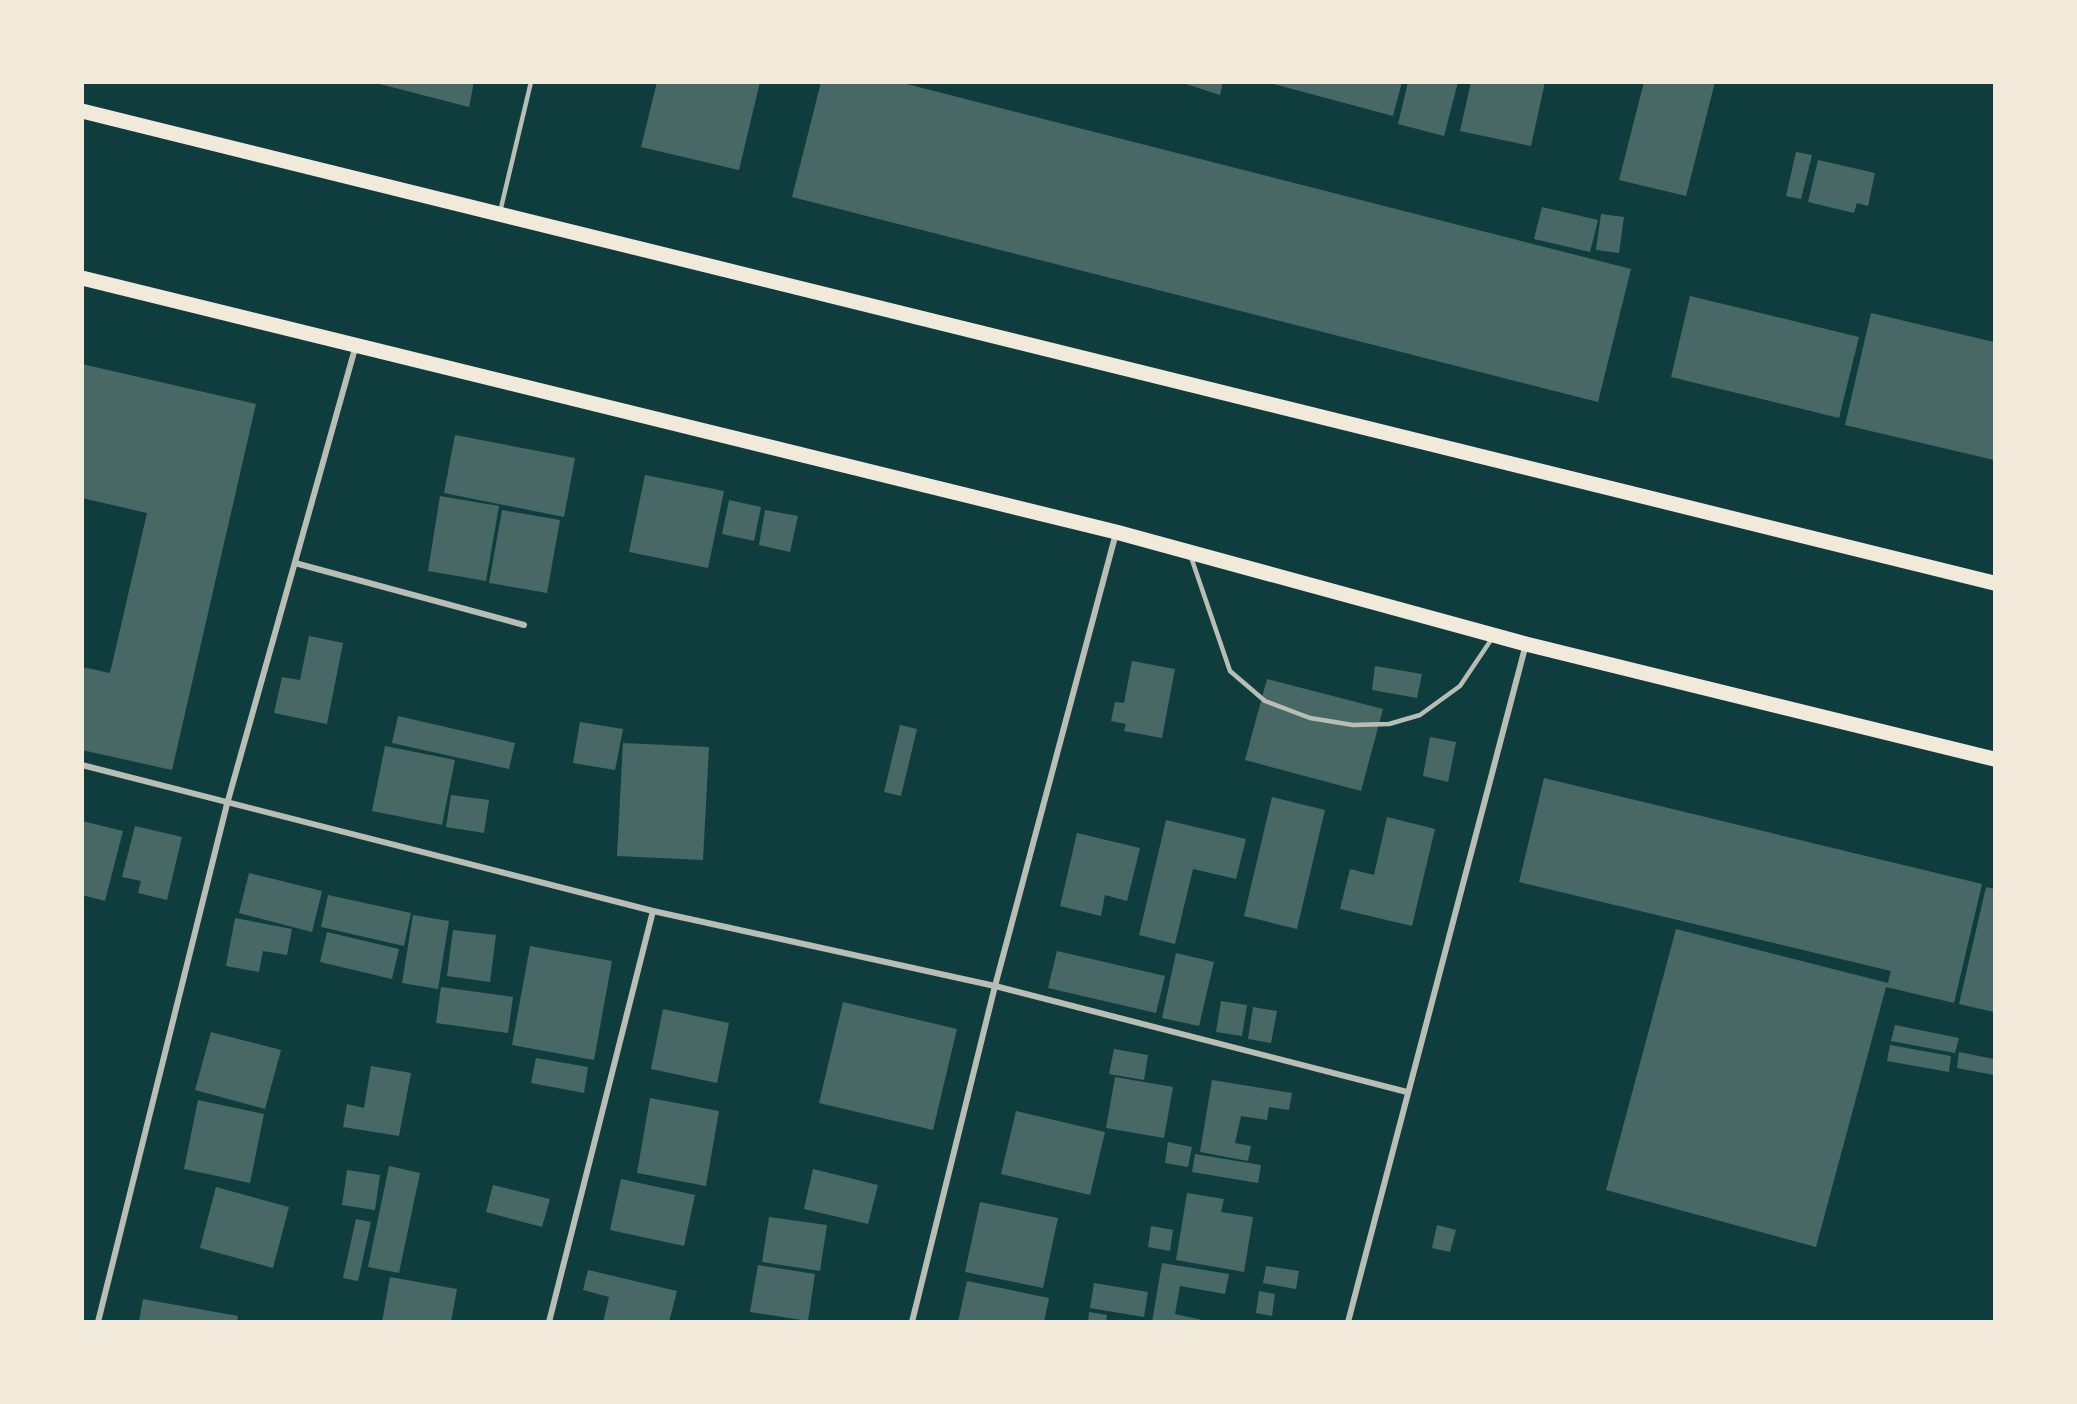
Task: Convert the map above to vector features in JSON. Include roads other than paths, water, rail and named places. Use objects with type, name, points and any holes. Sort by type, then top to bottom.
[{"type":"main road","points":[[82,111],[1995,583]]},
{"type":"main road","points":[[82,278],[1116,532],[1494,636],[1995,759]]},
{"type":"street","points":[[98,1322],[227,804],[356,344]]},
{"type":"street","points":[[912,1322],[995,986],[1116,532]]},
{"type":"street","points":[[295,563],[524,625]]},
{"type":"street","points":[[1348,1322],[1526,644]]},
{"type":"street","points":[[82,765],[227,804],[653,911],[995,986],[1407,1092]]},
{"type":"street","points":[[549,1322],[653,911]]},
{"type":"lane","points":[[499,214],[531,82]]},
{"type":"lane","points":[[1189,552],[1230,671],[1264,701],[1310,718],[1353,726],[1389,724],[1420,715],[1460,686],[1494,636]]}]
